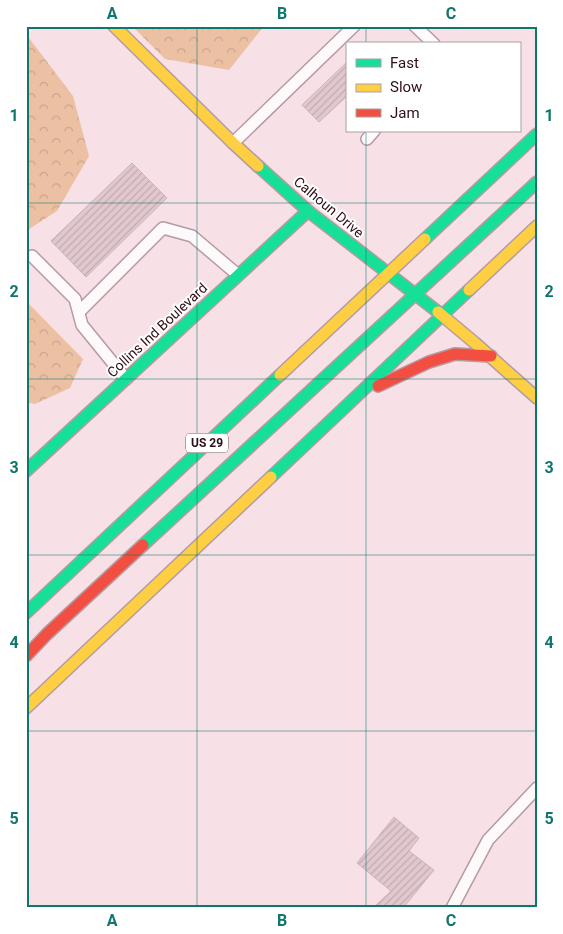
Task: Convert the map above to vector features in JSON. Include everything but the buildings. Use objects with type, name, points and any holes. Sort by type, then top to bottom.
[{"type":"main road","name":"Calhoun Drive","points":[[114,26],[233,143],[308,211],[415,294],[537,398]]},
{"type":"main road","name":"US 29","points":[[26,613],[537,134]]},
{"type":"main road","points":[[26,656],[47,634],[537,182]]},
{"type":"main road","name":"Collins Ind Boulevard","points":[[26,471],[308,211]]},
{"type":"main road","points":[[26,708],[537,226]]},
{"type":"main road","points":[[354,398],[429,362],[455,354],[490,356]]},
{"type":"lane","points":[[233,143],[354,26]]},
{"type":"lane","points":[[415,26],[432,42]]},
{"type":"lane","points":[[78,312],[163,228],[192,236],[238,275]]},
{"type":"lane","points":[[32,256],[75,299],[82,325],[126,378]]},
{"type":"lane","points":[[452,908],[488,840],[537,788]]},
{"type":"green space","points":[[132,26],[264,26],[229,70],[165,59]]},
{"type":"green space","points":[[26,34],[73,96],[89,156],[57,211],[26,231]]},
{"type":"green space","points":[[26,301],[83,359],[70,388],[35,404],[26,402]]},
{"type":"traffic: fast","points":[[425,239],[537,134]]},
{"type":"traffic: fast","points":[[258,166],[308,211],[438,312]]},
{"type":"traffic: fast","points":[[143,545],[537,182]]},
{"type":"traffic: fast","points":[[26,471],[308,211]]},
{"type":"traffic: fast","points":[[271,477],[469,290]]},
{"type":"traffic: fast","points":[[26,613],[280,375]]},
{"type":"traffic: slow","points":[[114,26],[258,166]]},
{"type":"traffic: slow","points":[[469,290],[537,226]]},
{"type":"traffic: slow","points":[[280,375],[425,239]]},
{"type":"traffic: slow","points":[[438,312],[537,398]]},
{"type":"traffic: slow","points":[[26,708],[271,477]]},
{"type":"traffic: jam","points":[[378,386],[429,362],[455,354],[491,356]]},
{"type":"traffic: jam","points":[[26,656],[47,634],[143,545]]}]
